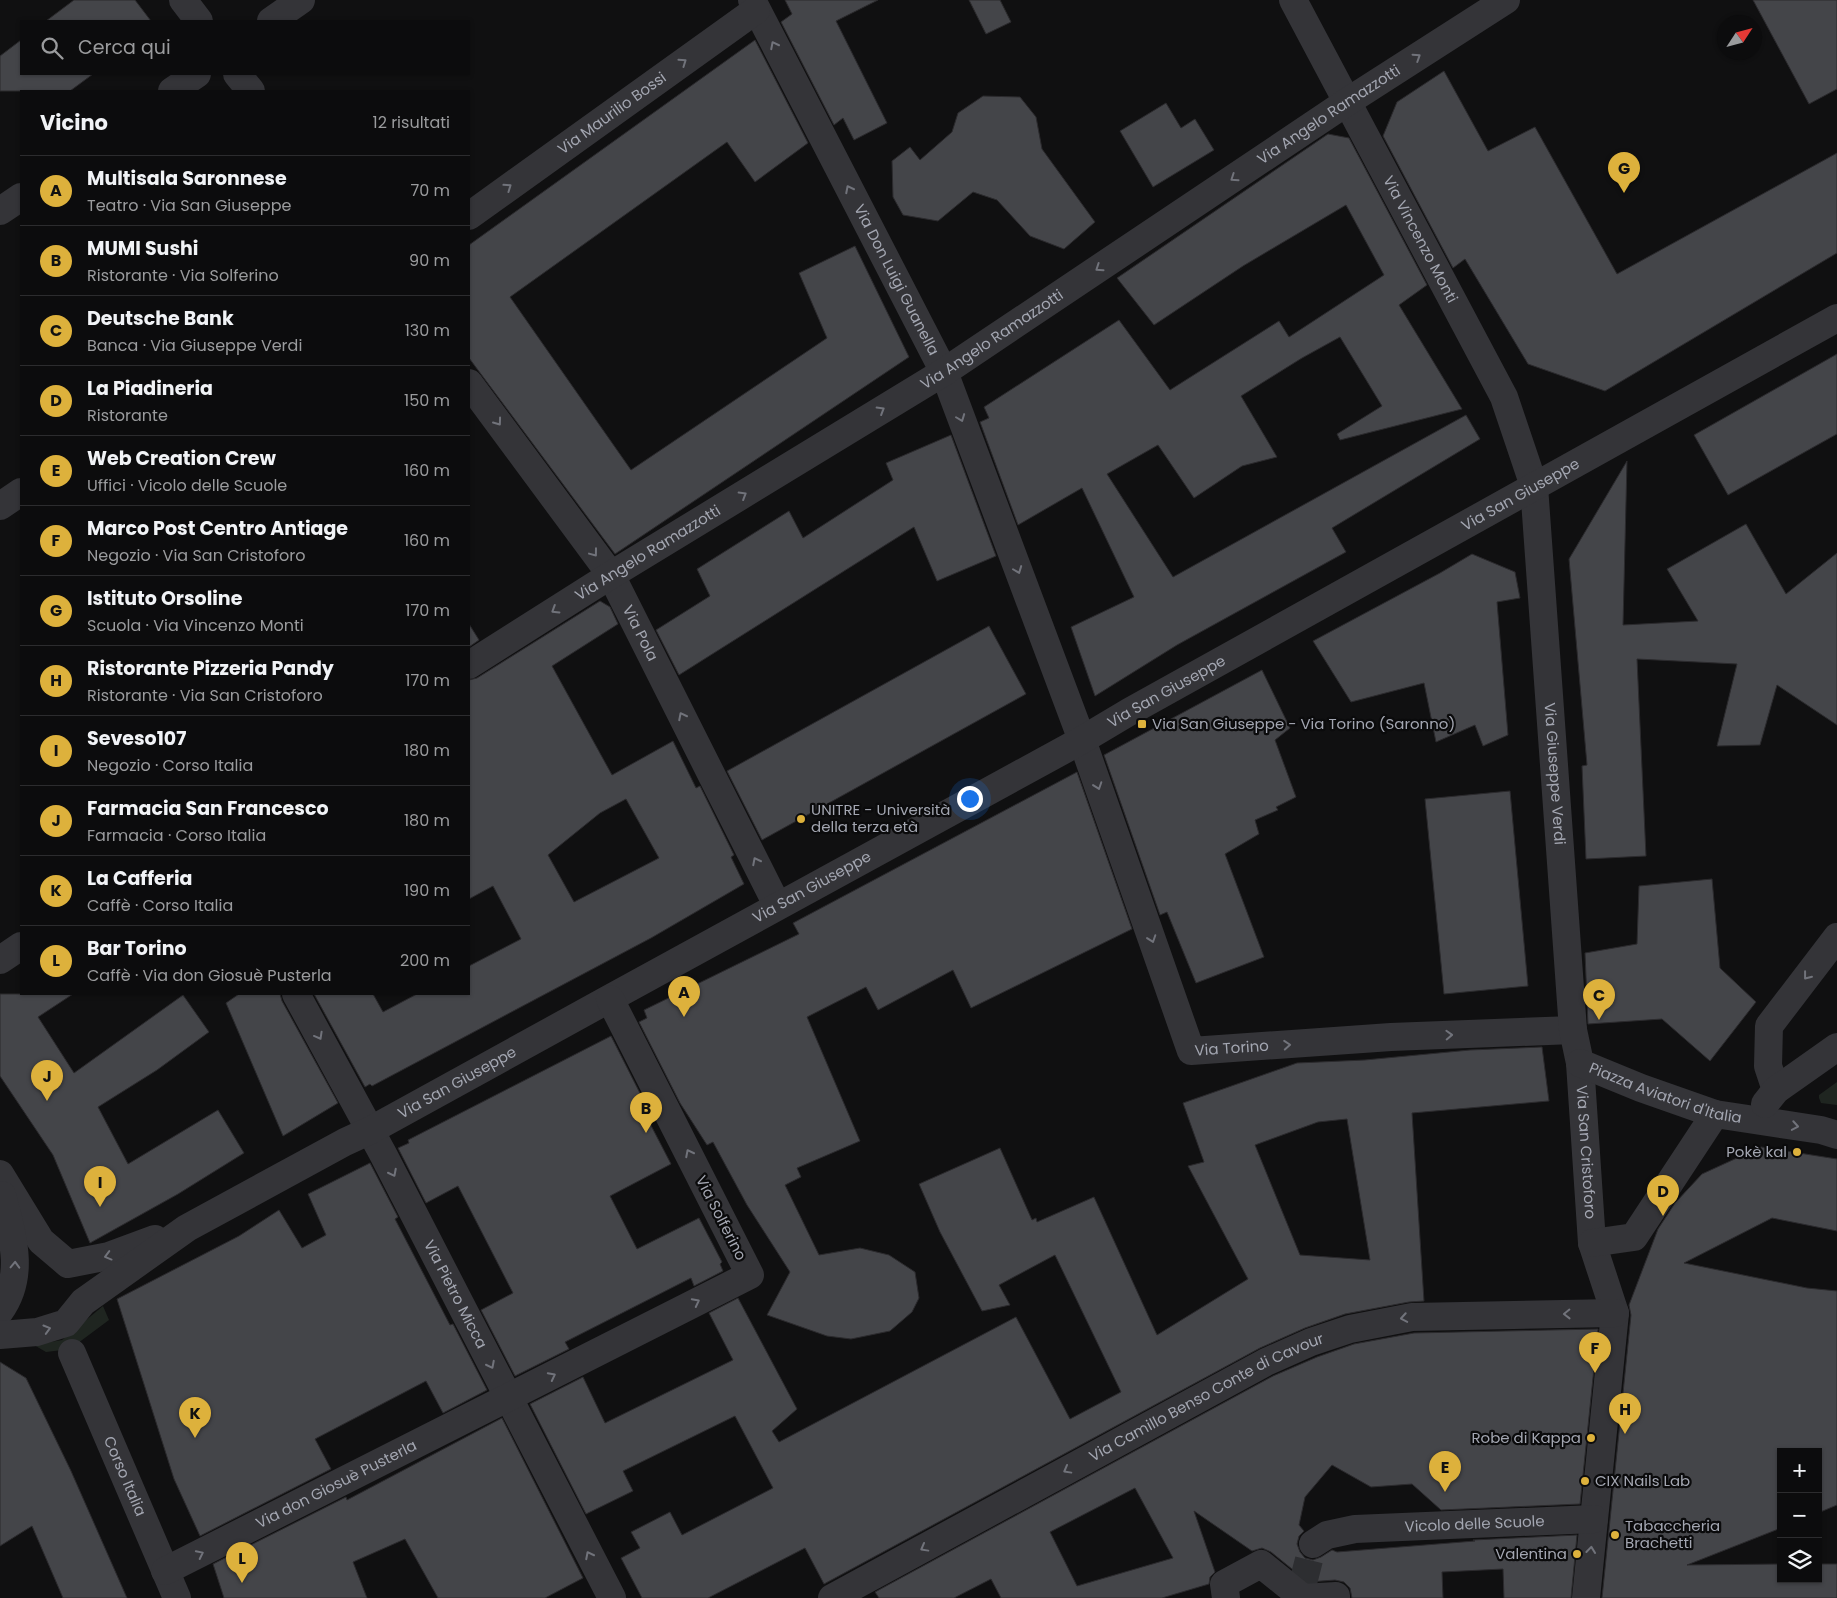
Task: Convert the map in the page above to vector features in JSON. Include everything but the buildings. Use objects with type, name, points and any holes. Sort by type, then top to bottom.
[{"type":"street","points":[[183,0],[197,20]]},
{"type":"street","points":[[272,20],[300,0]]},
{"type":"street","name":"Via Vincenzo Monti","points":[[1293,0],[1504,396],[1534,486]]},
{"type":"street","name":"Via Angelo Ramazzotti","points":[[470,664],[611,575],[944,372],[1347,102],[1506,0]]},
{"type":"street","name":"Via Maurilio Bossi","points":[[470,215],[754,5]]},
{"type":"street","name":"Via Don Luigi Guanella","points":[[754,5],[944,372],[1082,740]]},
{"type":"street","points":[[173,90],[196,75]]},
{"type":"street","points":[[238,75],[250,90]]},
{"type":"street","points":[[0,211],[20,197]]},
{"type":"street","name":"Via San Giuseppe","points":[[0,1335],[36,1332],[66,1323],[83,1302],[187,1228],[345,1142],[371,1130],[777,905],[1082,740],[1129,712],[1457,532],[1534,486],[1837,318]]},
{"type":"street","name":"Via Pola","points":[[470,384],[611,575],[777,905]]},
{"type":"street","name":"Via Giuseppe Verdi","points":[[1534,486],[1573,1030],[1580,1062]]},
{"type":"street","points":[[0,506],[20,493]]},
{"type":"street","name":"Via Torino","points":[[1082,740],[1191,1051],[1391,1037],[1573,1030]]},
{"type":"street","points":[[1776,1090],[1768,1066],[1769,1026],[1837,937]]},
{"type":"street","points":[[0,960],[20,947]]},
{"type":"street","name":"Via Pietro Micca","points":[[297,995],[371,1130],[612,1598]]},
{"type":"street","name":"Via Solferino","points":[[508,1398],[750,1275],[610,999]]},
{"type":"street","points":[[1752,1119],[1776,1090],[1837,1047]]},
{"type":"street","name":"Piazza Aviatori d'Italia","points":[[1580,1062],[1641,1088],[1715,1114],[1821,1130],[1837,1135]]},
{"type":"street","name":"Via San Cristoforo","points":[[1580,1062],[1592,1243],[1615,1312],[1586,1598]]},
{"type":"street","name":"Via San Cristoforo","points":[[1592,1243],[1634,1237],[1715,1114]]},
{"type":"street","points":[[0,1174],[41,1241],[68,1264],[109,1256],[187,1228]]},
{"type":"street","points":[[0,1185],[15,1242],[15,1272],[6,1302],[0,1311]]},
{"type":"street","name":"Via Camillo Benso Conte di Cavour","points":[[832,1598],[1266,1362],[1350,1328],[1412,1317],[1615,1312]]},
{"type":"street","name":"Corso Italia","points":[[72,1353],[175,1597]]},
{"type":"street","name":"Via don Giosuè Pusterla","points":[[165,1571],[508,1398]]},
{"type":"street","name":"Vicolo delle Scuole","points":[[1313,1544],[1327,1535],[1355,1529],[1594,1519]]},
{"type":"street","points":[[1226,1598],[1224,1584],[1261,1564],[1303,1594],[1336,1596],[1336,1598]]},
{"type":"shaded area","points":[[1837,1082],[1837,1105],[1821,1103],[1819,1095]]},
{"type":"shaded area","points":[[103,1306],[109,1320],[70,1349],[46,1352],[34,1345],[62,1340]]},
{"type":"tunnel","points":[[1302,1587],[1313,1544]]},
{"type":"place","name":"Istituto Orsoline","points":[[1624,193]]},
{"type":"place","name":"Via San Giuseppe - Via Torino (Saronno)","points":[[1142,724]]},
{"type":"place","name":"UNITRE - Università della terza età","points":[[801,819]]},
{"type":"place","name":"Multisala Saronnese","points":[[684,1017]]},
{"type":"place","name":"Deutsche Bank","points":[[1599,1020]]},
{"type":"place","name":"Farmacia San Francesco","points":[[47,1101]]},
{"type":"place","name":"MUMI Sushi","points":[[646,1133]]},
{"type":"place","name":"Pokè kal","points":[[1797,1152]]},
{"type":"place","name":"Seveso107","points":[[100,1207]]},
{"type":"place","name":"La Piadineria","points":[[1663,1216]]},
{"type":"place","name":"Marco Post Centro Antiage","points":[[1595,1373]]},
{"type":"place","name":"Ristorante Pizzeria Pandy","points":[[1625,1434]]},
{"type":"place","name":"La Cafferia","points":[[195,1438]]},
{"type":"place","name":"Robe di Kappa","points":[[1591,1438]]},
{"type":"place","name":"CIX Nails Lab","points":[[1585,1481]]},
{"type":"place","name":"Web Creation Crew","points":[[1445,1492]]},
{"type":"place","name":"Tabaccheria Brachetti","points":[[1615,1535]]},
{"type":"place","name":"Valentina","points":[[1577,1554]]},
{"type":"place","name":"Bar Torino","points":[[242,1583]]}]
